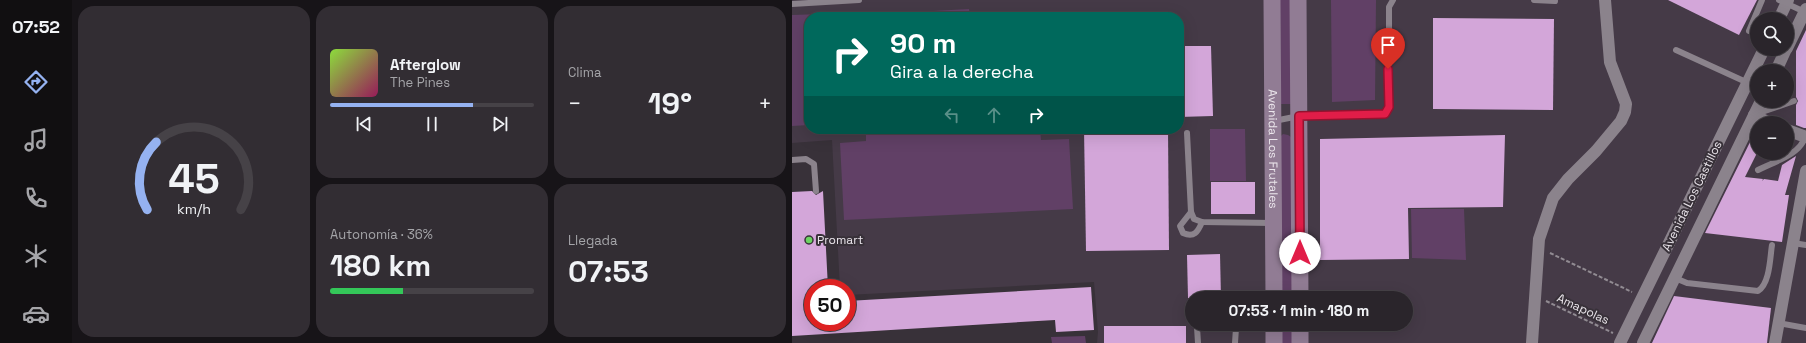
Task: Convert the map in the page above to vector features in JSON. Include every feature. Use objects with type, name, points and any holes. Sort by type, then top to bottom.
[{"type":"main road","name":"Avenida Los Frutales","points":[[1272,0],[1274,291]]},
{"type":"main road","points":[[1298,0],[1300,291]]},
{"type":"main road","points":[[1274,331],[1274,343]]},
{"type":"main road","points":[[1300,331],[1300,343]]},
{"type":"street","points":[[1532,343],[1539,239],[1544,220],[1553,198],[1568,179],[1621,121],[1625,112],[1626,104],[1610,62],[1605,0]]},
{"type":"street","points":[[1781,12],[1784,1]]},
{"type":"street","points":[[1794,33],[1805,10]]},
{"type":"street","name":"Avenida Los Castillos","points":[[1621,340],[1726,127],[1750,88]]},
{"type":"street","name":"Avenida Los Castillos","points":[[1643,343],[1758,108]]},
{"type":"street","points":[[1726,127],[1745,134]]},
{"type":"street","points":[[1794,133],[1806,137]]},
{"type":"street","points":[[1775,343],[1806,171]]},
{"type":"street","points":[[1666,250],[1684,260]]},
{"type":"lane","points":[[792,4],[859,0]]},
{"type":"lane","points":[[1274,121],[1299,116],[1385,114],[1388,111],[1389,7],[1393,0]]},
{"type":"lane","points":[[1534,0],[1555,1]]},
{"type":"lane","points":[[1749,31],[1762,0]]},
{"type":"lane","points":[[1784,1],[1805,10]]},
{"type":"lane","points":[[1676,50],[1750,84]]},
{"type":"lane","points":[[1754,115],[1774,108]]},
{"type":"lane","points":[[1187,132],[1190,212],[1194,219],[1202,222],[1249,224],[1274,223]]},
{"type":"lane","points":[[1758,170],[1796,150],[1803,143],[1806,137]]},
{"type":"lane","points":[[792,160],[806,159],[814,164],[816,191]]},
{"type":"lane","points":[[1190,212],[1180,226],[1183,233],[1187,235],[1195,234],[1202,222]]},
{"type":"lane","points":[[1793,244],[1806,245]]},
{"type":"lane","points":[[1675,278],[1687,283],[1758,291],[1762,289],[1766,283],[1772,245]]},
{"type":"lane","points":[[1778,323],[1806,328]]},
{"type":"lane","points":[[1197,331],[1198,343]]},
{"type":"lane","points":[[1235,343],[1236,331]]},
{"type":"path","points":[[1539,248],[1643,297]]},
{"type":"path","name":"Amapolas","points":[[1536,296],[1621,340]]},
{"type":"shaded area","points":[[792,0],[1806,0],[1806,343],[1097,343],[1098,332],[1094,282],[856,295],[856,279],[840,279],[832,140],[792,143]]},
{"type":"shaded area","points":[[1280,0],[1293,0],[1294,104],[1281,104]]},
{"type":"shaded area","points":[[1331,0],[1376,0],[1375,100],[1332,102]]},
{"type":"shaded area","points":[[969,9],[969,12],[914,12]]},
{"type":"shaded area","points":[[792,15],[804,15],[804,125],[792,126]]},
{"type":"shaded area","points":[[1210,129],[1245,129],[1246,181],[1210,181]]},
{"type":"shaded area","points":[[866,134],[1040,134],[1041,140],[1069,139],[1073,209],[844,220],[840,143],[866,141]]},
{"type":"shaded area","points":[[1283,134],[1291,137],[1294,291],[1282,291],[1280,137]]},
{"type":"shaded area","points":[[1411,209],[1464,209],[1466,260],[1412,258]]},
{"type":"shaded area","points":[[1280,331],[1294,331],[1295,343],[1280,343]]},
{"type":"shaded area","points":[[1085,336],[1086,343],[1052,343],[1051,337]]},
{"type":"building","points":[[1668,0],[1757,0],[1739,35]]},
{"type":"building","points":[[1433,18],[1554,19],[1553,110],[1433,109]]},
{"type":"building","points":[[1806,30],[1806,128],[1804,128],[1796,125],[1796,105],[1798,101],[1796,97],[1796,51]]},
{"type":"building","points":[[1184,46],[1211,46],[1213,116],[1184,117]]},
{"type":"building","points":[[1084,134],[1168,134],[1169,250],[1086,251]]},
{"type":"building","points":[[1505,135],[1503,207],[1408,208],[1409,259],[1320,260],[1320,139]]},
{"type":"building","points":[[1750,142],[1750,160],[1754,160],[1745,177],[1763,179],[1762,181],[1764,179],[1778,181],[1782,165],[1790,160],[1794,160],[1794,157],[1796,156],[1785,195],[1789,195],[1782,242],[1705,233]]},
{"type":"building","points":[[1211,182],[1255,182],[1255,214],[1211,214]]},
{"type":"building","points":[[812,191],[816,195],[823,191],[828,279],[804,279],[804,331],[856,331],[856,300],[1091,287],[1094,330],[1056,332],[1055,320],[792,336],[792,192]]},
{"type":"building","points":[[1220,254],[1221,291],[1188,291],[1187,255]]},
{"type":"building","points":[[1674,296],[1771,308],[1767,343],[1652,343]]},
{"type":"building","points":[[1104,326],[1185,326],[1186,331],[1186,343],[1104,343]]},
{"type":"place","name":"Promart","points":[[809,240]]},
{"type":"route","points":[[1300,253],[1299,116],[1385,114],[1389,107],[1388,69]]}]
